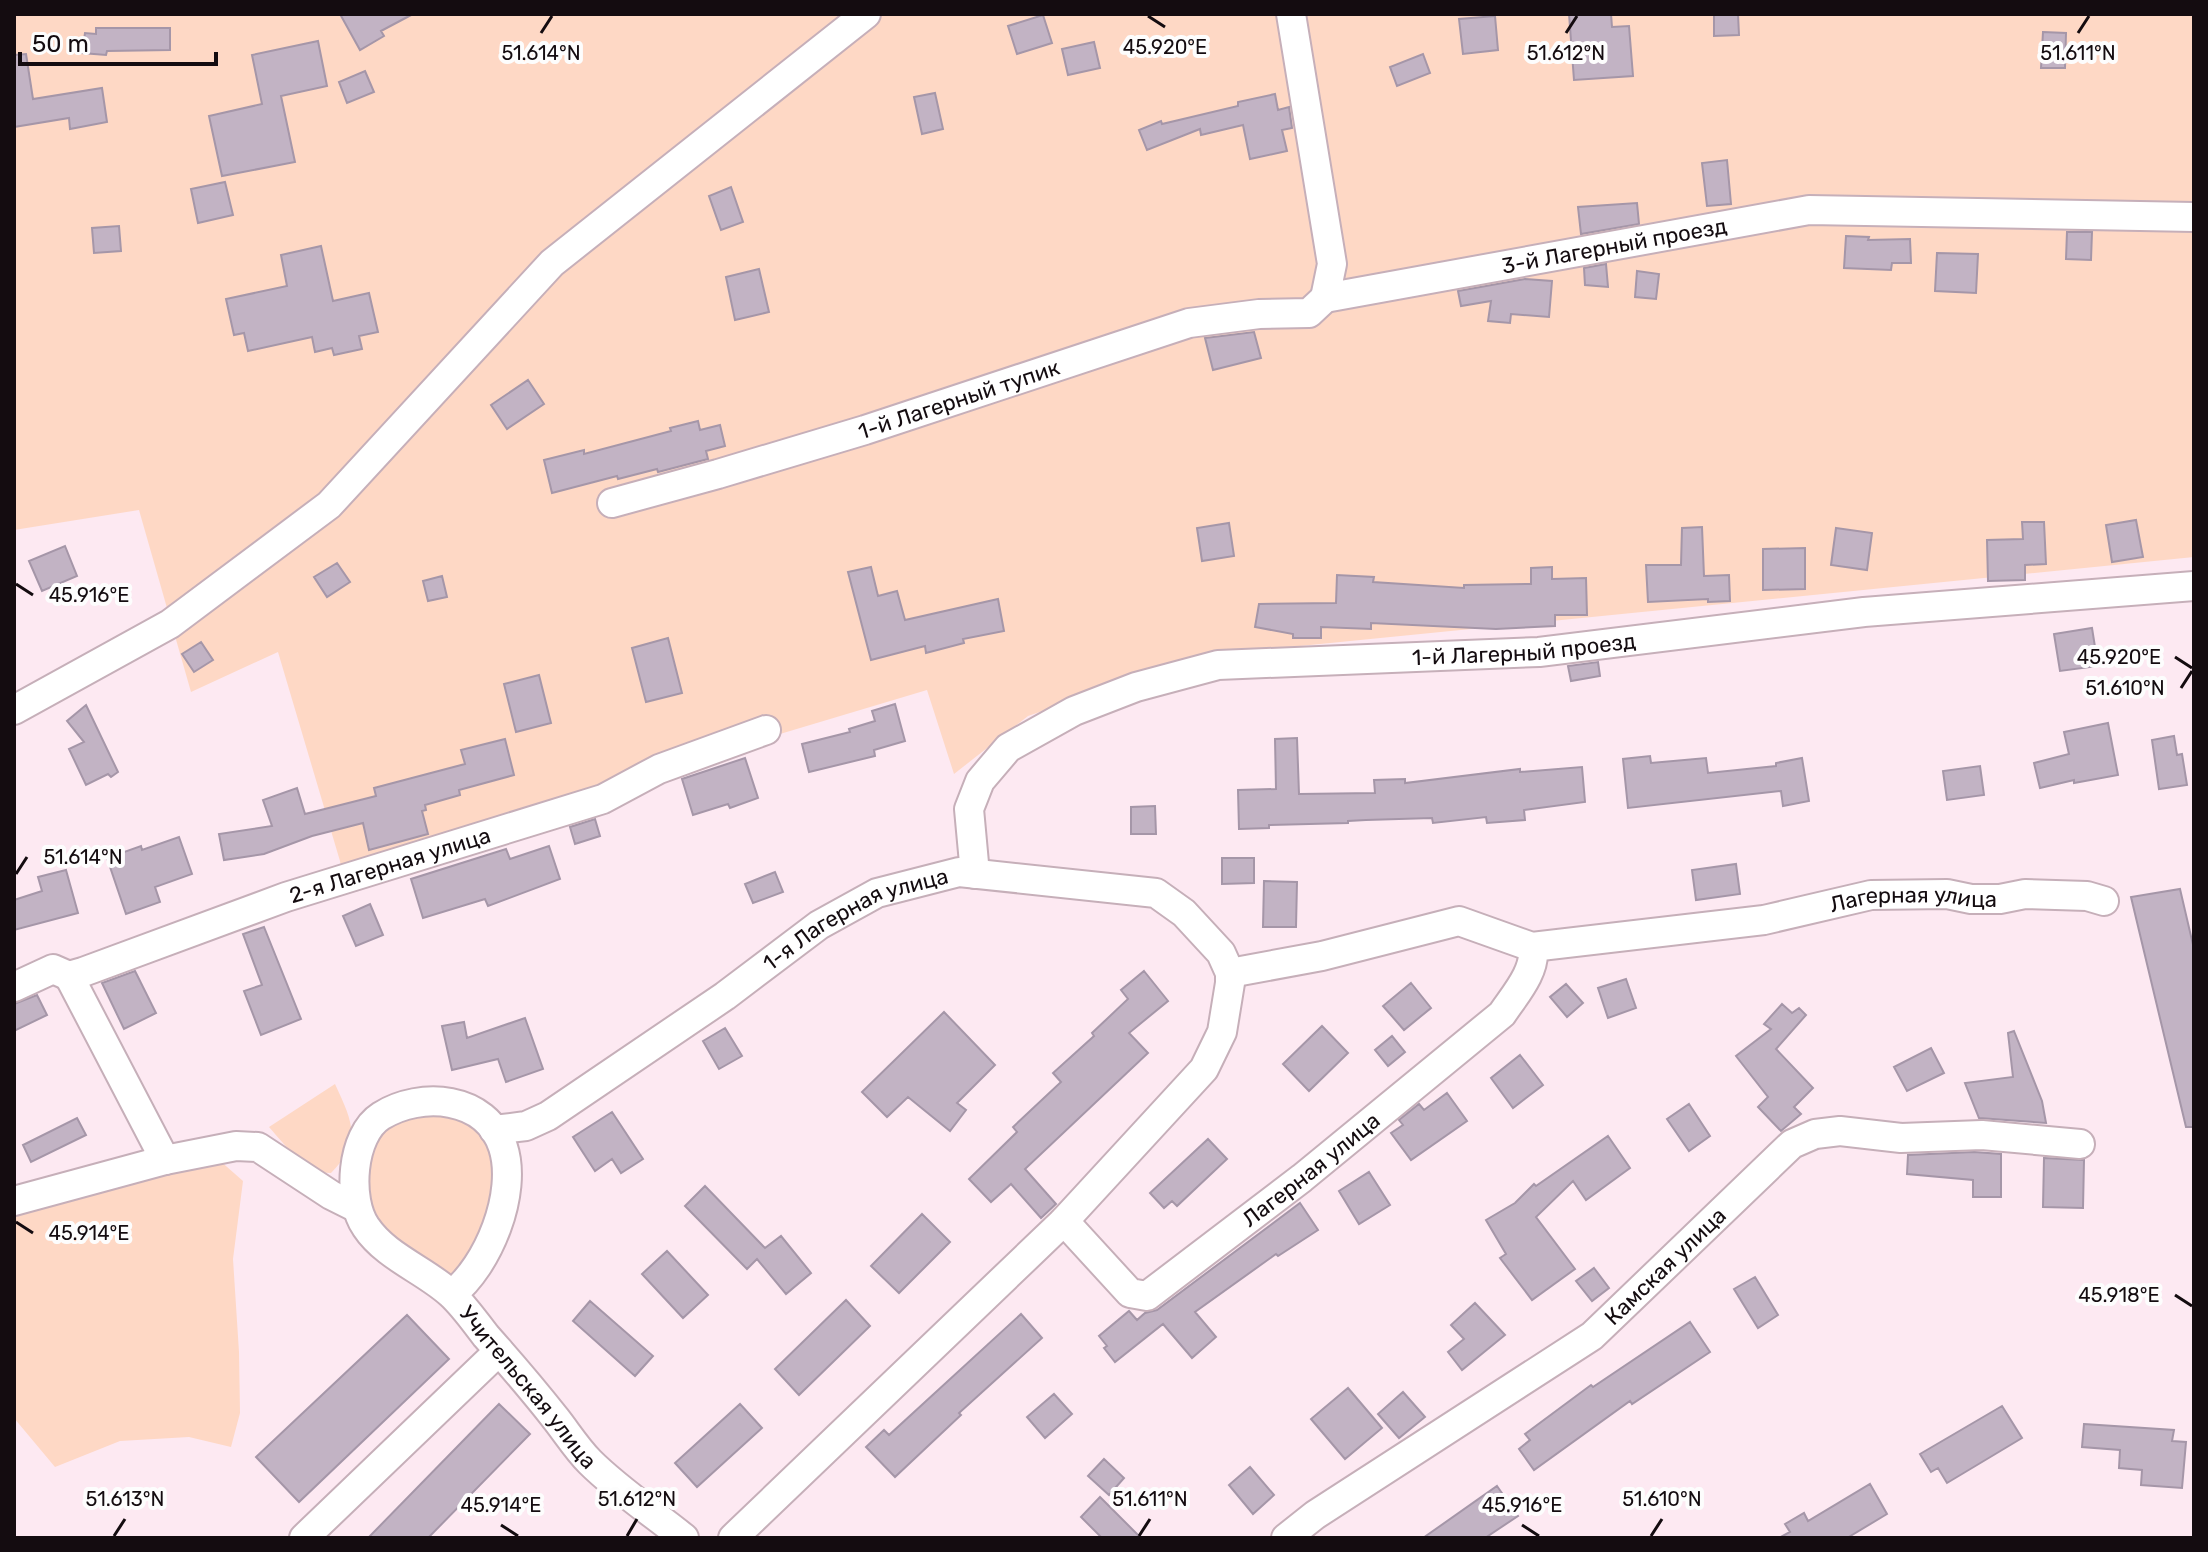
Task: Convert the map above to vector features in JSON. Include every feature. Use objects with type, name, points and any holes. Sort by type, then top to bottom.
[{"type":"street","points":[[14,710],[170,624],[329,505],[552,263],[866,14]]},
{"type":"street","points":[[1291,14],[1332,264],[1317,306]]},
{"type":"street","name":"3-й Лагерный проезд","points":[[1317,306],[1809,210],[2194,217]]},
{"type":"street","name":"1-й Лагерный тупик","points":[[612,503],[865,430],[1189,323],[1317,306]]},
{"type":"street","name":"1-й Лагерный проезд","points":[[975,874],[969,809],[980,781],[1008,748],[1086,706],[1136,687],[1218,665],[1539,652],[1864,612],[2194,586]]},
{"type":"street","name":"2-я Лагерная улица","points":[[14,987],[53,969],[69,976],[286,897],[603,799],[659,769],[766,730]]},
{"type":"street","name":"1-я Лагерная улица","points":[[494,1130],[526,1126],[548,1116],[725,996],[819,925],[877,893],[959,872],[1156,893],[1184,913],[1221,953],[1230,973]]},
{"type":"street","name":"Лагерная улица","points":[[1230,973],[1309,959],[1459,921],[1532,947],[1764,920],[1871,895],[1947,894],[1971,899],[2000,899],[2025,894],[2087,896],[2104,901]]},
{"type":"street","name":"Лагерная улица","points":[[1064,1221],[1130,1293],[1147,1296],[1302,1178],[1502,1014],[1522,985],[1534,956],[1532,947]]},
{"type":"street","points":[[733,1538],[1064,1221],[1204,1069],[1222,1032],[1230,973]]},
{"type":"street","points":[[69,976],[165,1160]]},
{"type":"street","points":[[422,1101],[450,1102],[477,1112],[494,1130],[503,1147],[506,1171],[498,1224],[492,1244],[480,1263],[452,1294],[389,1249],[366,1228],[357,1208],[354,1165],[368,1128],[380,1117],[422,1101]]},
{"type":"street","name":"Камская улица","points":[[1286,1538],[1315,1515],[1592,1336],[1792,1144],[1815,1134],[1840,1131],[1901,1138],[1982,1135],[2080,1144]]},
{"type":"street","points":[[14,1201],[165,1160],[236,1146],[258,1147],[331,1195],[357,1208]]},
{"type":"street","name":"Учительская улица","points":[[452,1294],[589,1461],[684,1538]]},
{"type":"street","points":[[304,1538],[499,1351]]},
{"type":"shaded area","points":[[14,14],[2194,14],[2194,557],[1200,656],[1028,716],[954,774],[927,690],[780,734],[603,801],[344,886],[340,861],[278,652],[191,692],[139,510],[14,530]]},
{"type":"shaded area","points":[[335,1084],[350,1120],[351,1141],[348,1151],[331,1173],[305,1163],[269,1127]]},
{"type":"shaded area","points":[[426,1108],[474,1121],[494,1156],[494,1189],[488,1224],[460,1269],[452,1273],[439,1273],[409,1254],[374,1220],[367,1191],[367,1162],[373,1141],[398,1117]]},
{"type":"shaded area","points":[[218,1159],[243,1181],[233,1259],[240,1413],[231,1447],[189,1437],[120,1441],[55,1467],[14,1418],[14,1207]]},
{"type":"building","points":[[340,14],[413,14],[381,31],[384,36],[360,50]]},
{"type":"building","points":[[1569,14],[1611,14],[1612,27],[1629,26],[1633,76],[1574,80]]},
{"type":"building","points":[[1714,14],[1738,14],[1739,35],[1714,36]]},
{"type":"building","points":[[1043,15],[1052,43],[1017,54],[1008,26]]},
{"type":"building","points":[[1495,16],[1498,50],[1463,54],[1459,19]]},
{"type":"building","points":[[96,28],[170,28],[170,50],[107,51],[106,55],[82,53],[85,33],[96,34]]},
{"type":"building","points":[[2043,32],[2066,33],[2065,68],[2041,68]]},
{"type":"building","points":[[318,41],[327,86],[281,96],[295,162],[222,176],[209,116],[262,104],[252,55]]},
{"type":"building","points":[[1094,42],[1100,68],[1068,75],[1062,49]]},
{"type":"building","points":[[26,54],[33,99],[102,88],[107,122],[70,129],[69,118],[14,127],[14,55]]},
{"type":"building","points":[[1423,54],[1430,73],[1397,86],[1390,67]]},
{"type":"building","points":[[365,71],[374,92],[347,103],[339,82]]},
{"type":"building","points":[[935,93],[943,129],[922,134],[914,97]]},
{"type":"building","points":[[1275,94],[1278,110],[1289,107],[1292,128],[1282,130],[1287,151],[1250,159],[1243,125],[1201,135],[1200,129],[1147,150],[1139,130],[1161,121],[1162,124],[1238,106],[1238,102]]},
{"type":"building","points":[[1727,160],[1731,204],[1707,206],[1702,163]]},
{"type":"building","points":[[225,182],[233,215],[198,223],[191,189]]},
{"type":"building","points":[[731,187],[743,222],[721,230],[709,196]]},
{"type":"building","points":[[1637,203],[1639,224],[1581,234],[1578,207]]},
{"type":"building","points":[[119,226],[121,251],[94,253],[92,228]]},
{"type":"building","points":[[2067,232],[2092,232],[2091,260],[2066,259]]},
{"type":"building","points":[[1846,236],[1869,237],[1868,240],[1910,239],[1911,263],[1892,263],[1891,270],[1844,268]]},
{"type":"building","points":[[321,246],[333,301],[369,293],[378,332],[359,336],[362,349],[334,355],[332,348],[315,352],[312,337],[248,351],[244,333],[234,335],[226,299],[287,286],[281,255]]},
{"type":"building","points":[[1937,253],[1978,254],[1976,293],[1935,291]]},
{"type":"building","points":[[1606,264],[1608,287],[1585,285],[1584,268]]},
{"type":"building","points":[[759,269],[769,312],[735,320],[726,277]]},
{"type":"building","points":[[1637,271],[1659,274],[1656,299],[1635,297]]},
{"type":"building","points":[[1525,279],[1552,281],[1549,317],[1511,314],[1510,323],[1488,321],[1491,301],[1461,306],[1458,291]]},
{"type":"building","points":[[1254,332],[1261,358],[1213,370],[1205,338]]},
{"type":"building","points":[[528,380],[544,404],[507,429],[491,405]]},
{"type":"building","points":[[698,421],[700,430],[720,425],[725,446],[706,451],[708,459],[658,472],[657,469],[618,479],[617,476],[552,493],[544,460],[584,450],[584,454]]},
{"type":"building","points":[[2136,520],[2143,557],[2112,562],[2106,525]]},
{"type":"building","points":[[2022,522],[2044,522],[2046,564],[2025,565],[2025,580],[1988,581],[1987,540],[2023,539]]},
{"type":"building","points":[[1229,523],[1234,556],[1202,561],[1197,528]]},
{"type":"building","points":[[1702,527],[1704,576],[1729,575],[1730,601],[1648,602],[1646,565],[1681,565],[1682,528]]},
{"type":"building","points":[[1836,528],[1872,533],[1867,570],[1831,565]]},
{"type":"building","points":[[65,546],[77,576],[42,591],[29,561]]},
{"type":"building","points":[[1805,548],[1805,589],[1763,590],[1763,549]]},
{"type":"building","points":[[337,563],[350,582],[327,597],[314,577]]},
{"type":"building","points":[[871,567],[878,596],[897,591],[905,620],[998,599],[1004,631],[963,639],[964,643],[926,653],[925,646],[871,660],[848,572]]},
{"type":"building","points":[[1552,567],[1552,579],[1586,578],[1587,615],[1555,615],[1555,626],[1496,629],[1371,623],[1371,629],[1321,627],[1321,638],[1293,638],[1293,634],[1255,627],[1259,604],[1336,603],[1337,575],[1374,577],[1373,582],[1464,588],[1464,585],[1531,584],[1531,568]]},
{"type":"building","points":[[442,576],[447,597],[428,601],[423,581]]},
{"type":"building","points":[[2092,628],[2098,666],[2060,671],[2054,634]]},
{"type":"building","points":[[668,638],[682,693],[646,702],[632,648]]},
{"type":"building","points":[[201,642],[213,660],[194,672],[182,654]]},
{"type":"building","points":[[1598,662],[1600,676],[1571,681],[1568,666]]},
{"type":"building","points":[[539,675],[551,723],[516,732],[504,684]]},
{"type":"building","points":[[895,704],[905,741],[874,750],[875,756],[809,772],[802,744],[850,732],[849,729],[875,721],[872,711]]},
{"type":"building","points":[[86,705],[118,772],[86,785],[69,749],[84,742],[67,721]]},
{"type":"building","points":[[2108,723],[2118,775],[2040,788],[2034,763],[2069,754],[2064,732]]},
{"type":"building","points":[[2174,736],[2177,755],[2182,754],[2187,785],[2159,789],[2152,740]]},
{"type":"building","points":[[1297,738],[1299,794],[1375,793],[1374,780],[1405,779],[1405,783],[1520,769],[1520,772],[1582,767],[1585,802],[1524,810],[1525,820],[1487,823],[1486,817],[1433,823],[1432,818],[1239,829],[1238,790],[1276,789],[1275,739]]},
{"type":"building","points":[[505,739],[514,775],[459,790],[460,795],[425,805],[426,810],[422,811],[428,834],[369,850],[363,823],[312,836],[264,854],[224,860],[219,834],[272,826],[263,800],[297,788],[305,814],[376,796],[374,788],[465,764],[461,750]]},
{"type":"building","points":[[1650,756],[1651,763],[1706,758],[1708,773],[1776,766],[1776,763],[1802,758],[1809,801],[1783,806],[1781,791],[1628,808],[1623,759]]},
{"type":"building","points":[[745,758],[758,798],[730,808],[728,804],[693,815],[682,779]]},
{"type":"building","points":[[1980,766],[1984,795],[1947,800],[1943,771]]},
{"type":"building","points":[[1155,806],[1156,834],[1131,834],[1131,807]]},
{"type":"building","points":[[595,819],[600,836],[575,844],[570,827]]},
{"type":"building","points":[[179,837],[192,874],[155,887],[160,902],[126,914],[107,858]]},
{"type":"building","points":[[549,846],[560,879],[488,906],[485,899],[423,918],[411,879],[506,849],[510,859]]},
{"type":"building","points":[[1222,858],[1254,858],[1254,883],[1222,884]]},
{"type":"building","points":[[1736,864],[1740,894],[1696,900],[1692,870]]},
{"type":"building","points":[[66,870],[78,913],[14,930],[14,900],[42,891],[38,877]]},
{"type":"building","points":[[775,872],[783,892],[753,903],[745,884]]},
{"type":"building","points":[[1264,881],[1297,882],[1296,927],[1263,927]]},
{"type":"building","points":[[2180,889],[2194,949],[2194,1127],[2186,1127],[2131,897]]},
{"type":"building","points":[[370,904],[383,935],[356,946],[343,916]]},
{"type":"building","points":[[264,927],[301,1019],[261,1035],[244,991],[262,985],[243,934]]},
{"type":"building","points":[[135,971],[156,1013],[124,1029],[102,983]]},
{"type":"building","points":[[1144,971],[1168,1001],[1129,1033],[1148,1053],[1025,1169],[1056,1204],[1041,1218],[1011,1184],[991,1202],[969,1179],[1017,1132],[1013,1127],[1061,1082],[1053,1073],[1094,1036],[1092,1033],[1128,999],[1121,990]]},
{"type":"building","points":[[1626,979],[1636,1008],[1608,1018],[1598,988]]},
{"type":"building","points":[[1411,983],[1431,1008],[1404,1030],[1383,1006]]},
{"type":"building","points":[[1566,984],[1583,1003],[1567,1017],[1550,997]]},
{"type":"building","points":[[37,995],[47,1015],[14,1031],[14,1004]]},
{"type":"building","points":[[1782,1004],[1792,1013],[1799,1008],[1806,1015],[1776,1049],[1813,1088],[1794,1107],[1801,1114],[1781,1131],[1758,1107],[1768,1097],[1736,1056],[1771,1029],[1764,1024]]},
{"type":"building","points":[[944,1012],[995,1065],[957,1103],[966,1110],[950,1131],[908,1097],[887,1117],[862,1092]]},
{"type":"building","points":[[525,1018],[543,1069],[506,1082],[498,1059],[452,1070],[442,1026],[464,1022],[467,1038]]},
{"type":"building","points":[[1322,1026],[1348,1053],[1309,1091],[1283,1064]]},
{"type":"building","points":[[725,1028],[742,1056],[719,1069],[703,1041]]},
{"type":"building","points":[[2014,1031],[2042,1101],[2046,1123],[1979,1118],[1965,1083],[2013,1077],[2008,1033]]},
{"type":"building","points":[[1392,1036],[1405,1052],[1388,1066],[1375,1050]]},
{"type":"building","points":[[1931,1048],[1944,1073],[1907,1091],[1894,1067]]},
{"type":"building","points":[[1520,1055],[1543,1085],[1513,1108],[1491,1078]]},
{"type":"building","points":[[1447,1093],[1467,1121],[1411,1160],[1391,1133],[1403,1125],[1399,1120],[1419,1104],[1424,1110]]},
{"type":"building","points":[[1689,1104],[1710,1136],[1689,1151],[1667,1119]]},
{"type":"building","points":[[612,1112],[643,1159],[621,1173],[612,1159],[595,1171],[573,1137]]},
{"type":"building","points":[[77,1118],[86,1135],[31,1162],[23,1145]]},
{"type":"building","points":[[1608,1136],[1630,1168],[1586,1200],[1573,1181],[1536,1217],[1575,1269],[1532,1300],[1500,1258],[1506,1254],[1486,1220],[1515,1203],[1534,1184],[1536,1186]]},
{"type":"building","points":[[1208,1139],[1227,1159],[1177,1206],[1172,1201],[1164,1208],[1150,1193]]},
{"type":"building","points":[[2001,1154],[2001,1197],[1973,1197],[1973,1180],[1907,1174],[1908,1155]]},
{"type":"building","points":[[2044,1158],[2084,1160],[2083,1208],[2043,1207]]},
{"type":"building","points":[[1369,1172],[1390,1205],[1359,1224],[1339,1191]]},
{"type":"building","points":[[705,1186],[765,1248],[781,1236],[811,1273],[786,1294],[757,1259],[747,1269],[685,1206]]},
{"type":"building","points":[[1300,1203],[1318,1230],[1278,1256],[1276,1254],[1195,1312],[1216,1337],[1192,1358],[1163,1324],[1115,1362],[1099,1336],[1129,1311],[1137,1320],[1145,1313],[1157,1310]]},
{"type":"building","points":[[922,1214],[950,1242],[899,1293],[871,1266]]},
{"type":"building","points":[[667,1251],[708,1295],[683,1318],[642,1274]]},
{"type":"building","points":[[1594,1268],[1609,1288],[1592,1301],[1576,1281]]},
{"type":"building","points":[[1755,1277],[1778,1315],[1758,1328],[1734,1289]]},
{"type":"building","points":[[846,1300],[870,1326],[799,1395],[775,1369]]},
{"type":"building","points":[[590,1301],[653,1356],[635,1376],[573,1321]]},
{"type":"building","points":[[1475,1303],[1505,1335],[1462,1370],[1448,1352],[1464,1339],[1451,1325]]},
{"type":"building","points":[[1021,1314],[1042,1338],[959,1413],[961,1415],[895,1477],[866,1447],[884,1430],[889,1435]]},
{"type":"building","points":[[407,1315],[449,1359],[299,1502],[256,1457]]},
{"type":"building","points":[[1690,1322],[1710,1352],[1632,1404],[1630,1401],[1534,1470],[1519,1449],[1530,1440],[1525,1434],[1591,1385],[1593,1387]]},
{"type":"building","points":[[1348,1388],[1382,1428],[1345,1459],[1311,1419]]},
{"type":"building","points":[[1403,1392],[1425,1417],[1399,1438],[1378,1414]]},
{"type":"building","points":[[1054,1394],[1072,1414],[1045,1438],[1027,1417]]},
{"type":"building","points":[[499,1404],[530,1434],[428,1538],[368,1538]]},
{"type":"building","points":[[740,1404],[762,1428],[697,1487],[675,1463]]},
{"type":"building","points":[[2002,1406],[2022,1438],[1947,1483],[1938,1468],[1931,1472],[1920,1454]]},
{"type":"building","points":[[2084,1424],[2174,1430],[2172,1441],[2186,1442],[2182,1488],[2141,1485],[2142,1470],[2119,1468],[2120,1450],[2082,1447]]},
{"type":"building","points":[[1104,1459],[1124,1478],[1109,1495],[1088,1476]]},
{"type":"building","points":[[1250,1467],[1274,1495],[1253,1514],[1229,1485]]},
{"type":"building","points":[[1870,1484],[1887,1514],[1847,1538],[1779,1538],[1790,1532],[1785,1524],[1804,1513],[1808,1521]]},
{"type":"building","points":[[1497,1486],[1518,1516],[1485,1538],[1423,1538]]},
{"type":"building","points":[[1100,1497],[1141,1538],[1102,1538],[1081,1517]]}]
